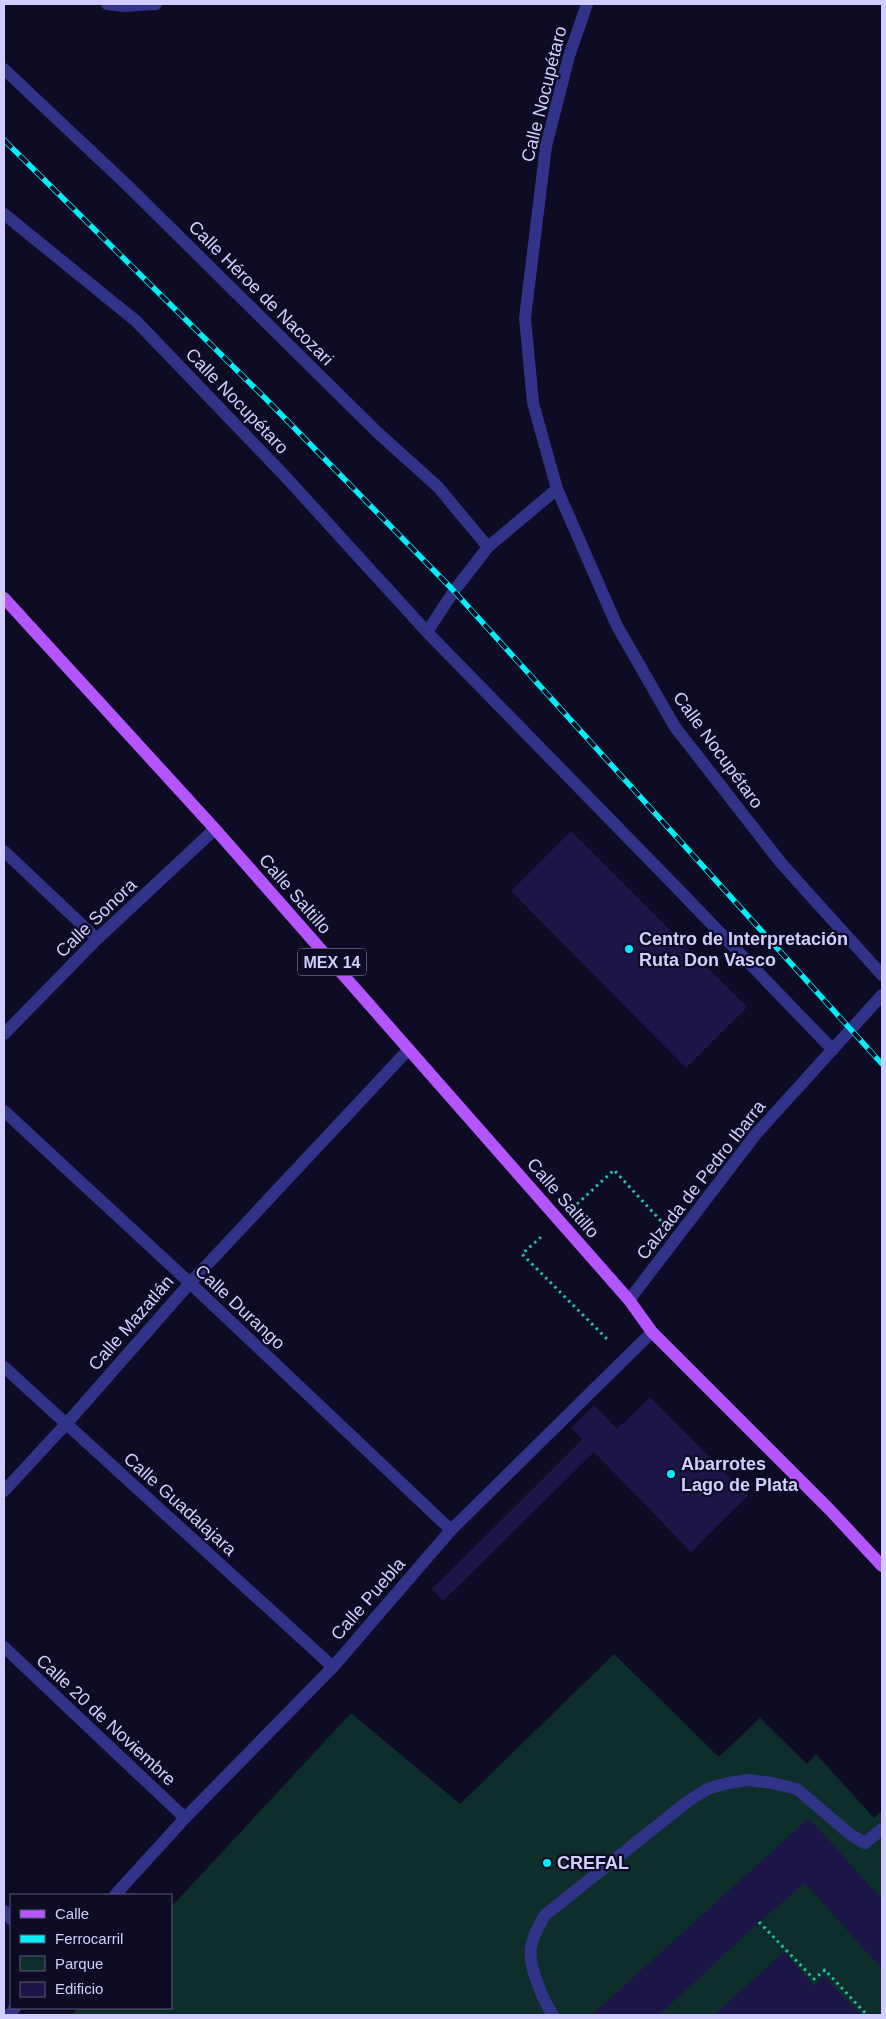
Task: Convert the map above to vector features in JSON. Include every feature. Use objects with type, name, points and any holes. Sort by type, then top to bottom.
[{"type":"main road","name":"Calle Saltillo","points":[[4,598],[215,829],[629,1300],[652,1332]]},
{"type":"main road","name":"MEX 14","points":[[652,1332],[830,1510],[882,1566]]},
{"type":"street","points":[[108,4],[123,6],[156,4]]},
{"type":"street","name":"Calle Nocupétaro","points":[[584,5],[546,146],[525,318],[533,403],[556,489],[617,626],[675,727],[781,863],[882,975]]},
{"type":"street","name":"Calle Héroe de Nacozari","points":[[4,69],[128,186],[377,432],[438,487],[488,548]]},
{"type":"street","name":"Calle Nocupétaro","points":[[4,214],[136,321],[283,474],[427,632],[669,879],[832,1050]]},
{"type":"street","points":[[427,632],[454,591],[488,548],[556,489]]},
{"type":"street","name":"Calle Sonora","points":[[4,1034],[97,939],[215,829]]},
{"type":"street","points":[[4,851],[97,939]]},
{"type":"street","name":"Calzada de Pedro Ibarra","points":[[629,1300],[756,1134],[882,995]]},
{"type":"street","name":"Calle Mazatlán","points":[[4,1490],[67,1423],[190,1282],[409,1049]]},
{"type":"street","name":"Calle Durango","points":[[4,1110],[190,1282],[451,1530]]},
{"type":"street","name":"Calle Puebla","points":[[116,1894],[184,1818],[333,1667],[451,1530],[652,1332]]},
{"type":"street","name":"Calle Guadalajara","points":[[4,1367],[333,1667]]},
{"type":"street","name":"Calle 20 de Noviembre","points":[[4,1647],[184,1818]]},
{"type":"street","points":[[553,2015],[544,2001],[530,1950],[535,1933],[545,1915],[687,1802],[707,1789],[748,1780],[772,1783],[797,1789],[851,1836],[866,1842],[882,1829]]},
{"type":"path","points":[[614,1170],[662,1222]]},
{"type":"path","points":[[522,1254],[626,1357]]},
{"type":"path","points":[[759,1922],[814,1979],[825,1970],[867,2015]]},
{"type":"green space","name":"CREFAL","points":[[614,1654],[719,1757],[760,1718],[807,1764],[816,1754],[874,1818],[882,1811],[882,2015],[71,2015],[77,2009],[172,2009],[172,1906],[351,1713],[460,1804]]},
{"type":"building","name":"Centro de Interpretación Ruta Don Vasco","points":[[571,831],[747,1007],[686,1068],[511,891]]},
{"type":"building","name":"Abarrotes Lago de Plata","points":[[650,1397],[748,1496],[691,1552],[594,1452],[443,1601],[432,1589],[582,1440],[571,1428],[594,1405],[617,1429]]},
{"type":"building","points":[[809,1818],[882,1900],[882,1969],[805,1883],[759,1922],[659,2015],[593,2014]]},
{"type":"building","points":[[784,1952],[814,1986],[824,1976],[860,2015],[714,2015]]},
{"type":"railway","points":[[4,140],[265,398],[454,591],[882,1064]]},
{"type":"place","name":"Centro de Interpretación Ruta Don Vasco","points":[[629,949]]},
{"type":"place","name":"Abarrotes Lago de Plata","points":[[671,1474]]},
{"type":"place","name":"CREFAL","points":[[547,1863]]}]
